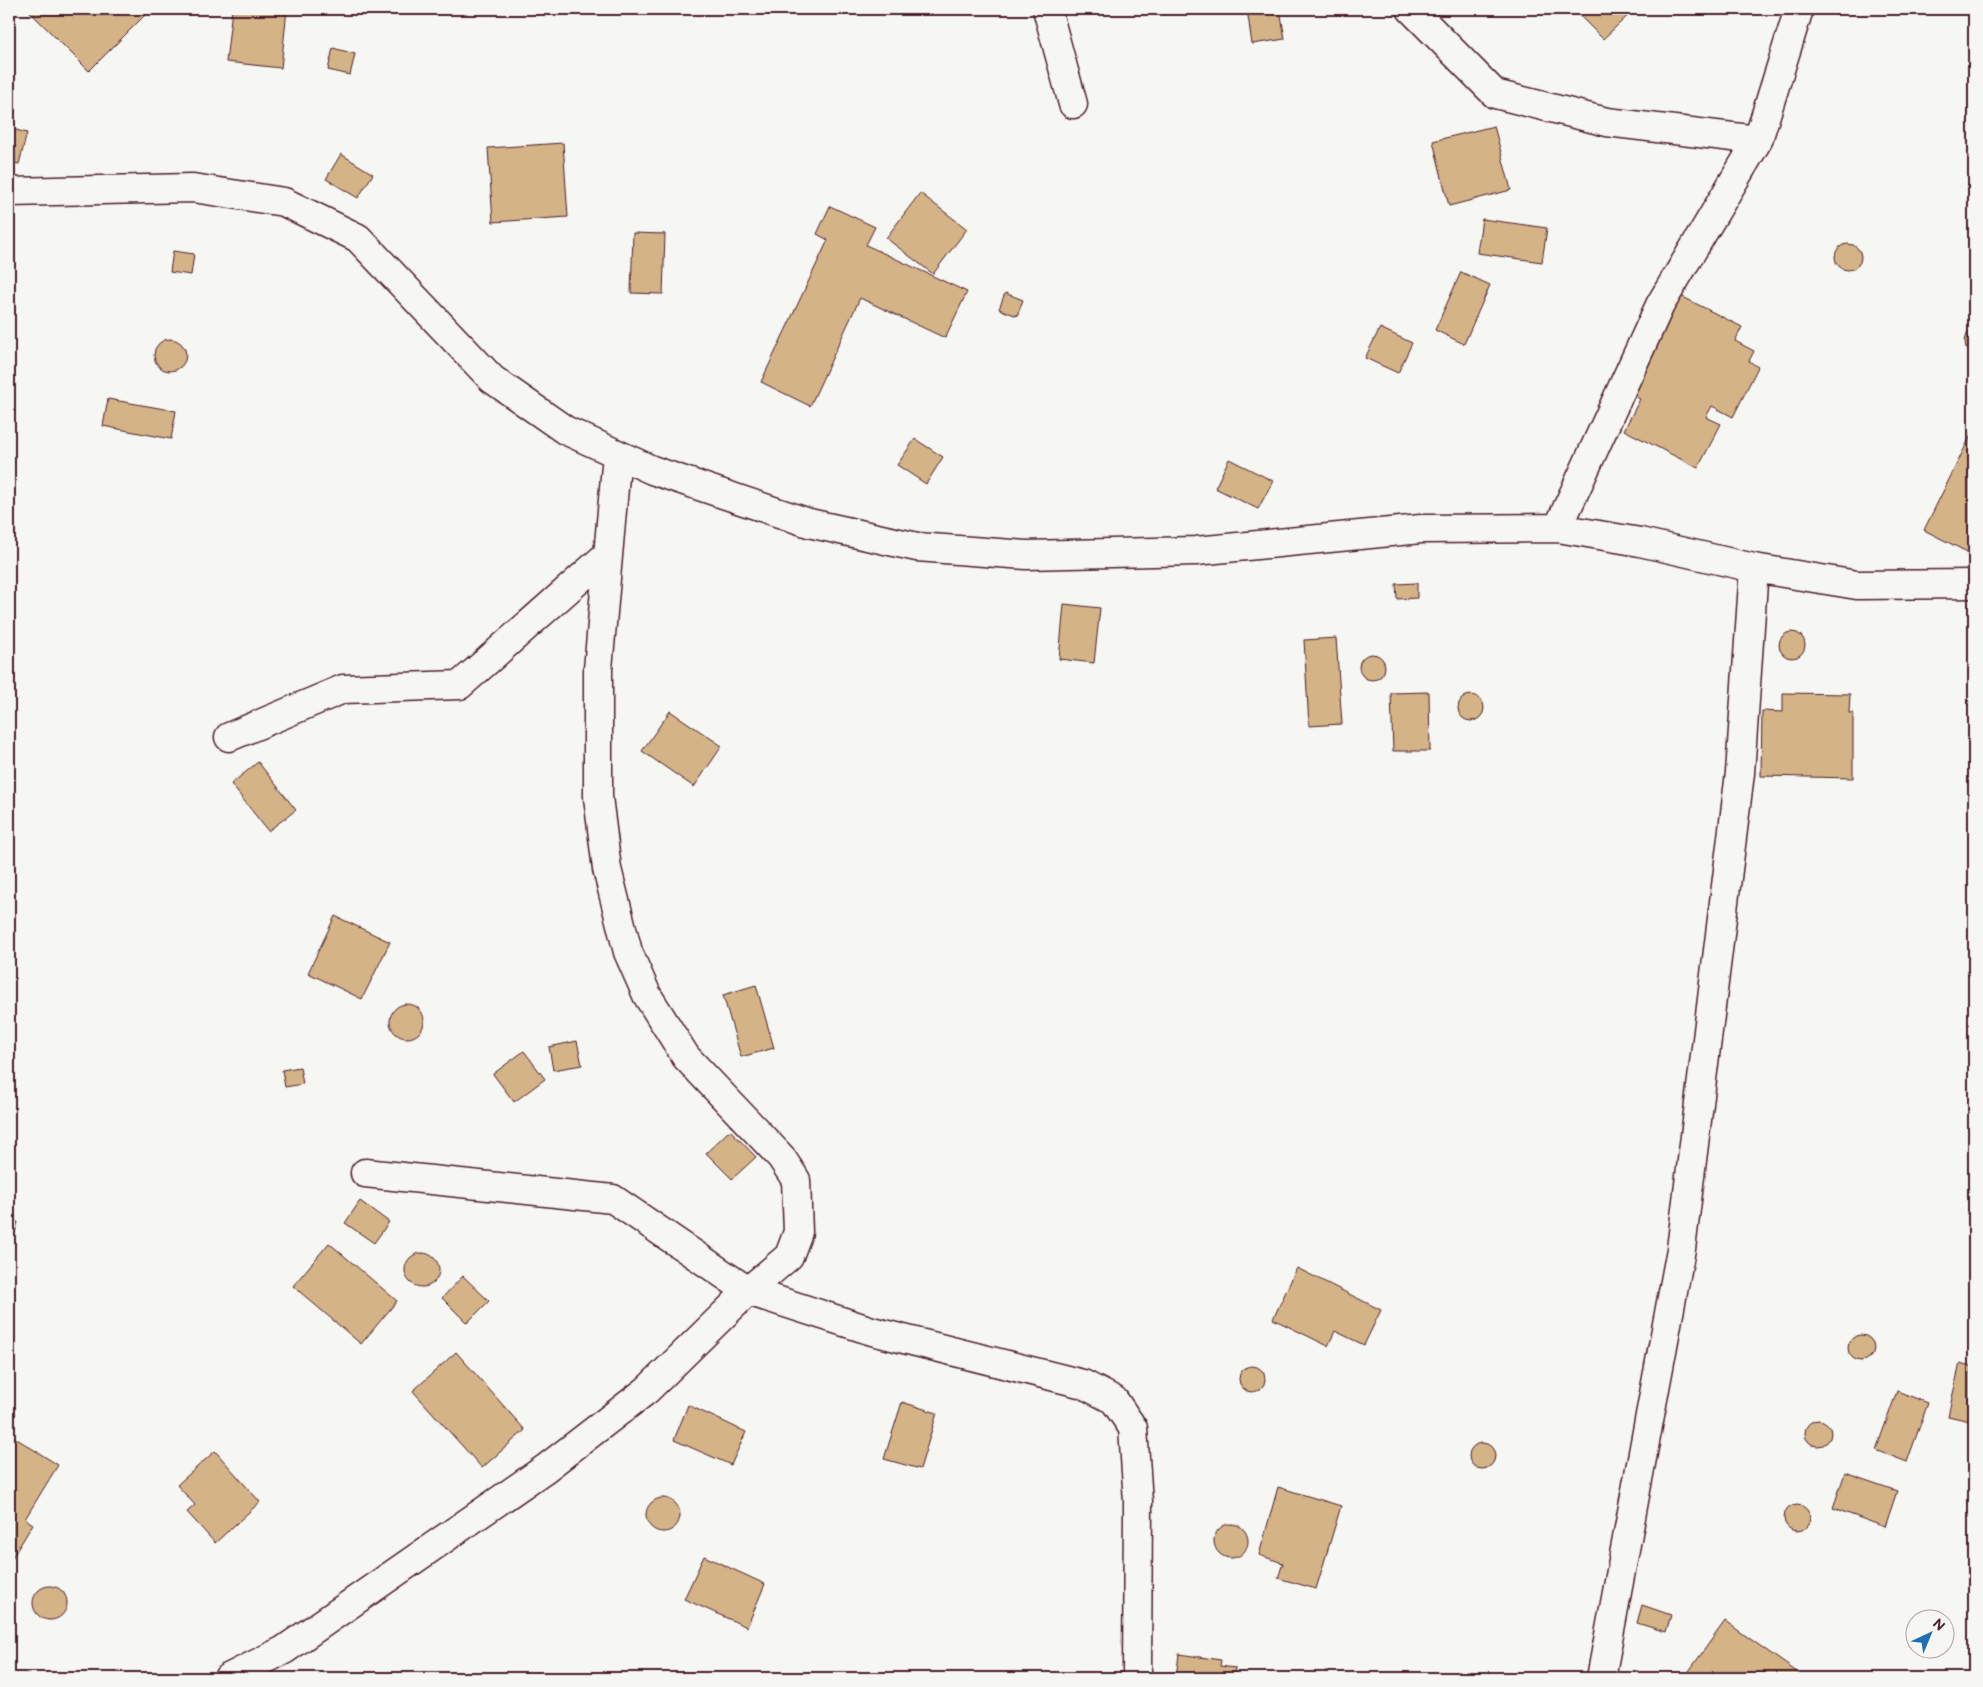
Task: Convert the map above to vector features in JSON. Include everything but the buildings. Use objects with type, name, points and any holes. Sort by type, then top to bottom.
[{"type":"street","points":[[1047,9],[1073,104]]},
{"type":"street","points":[[1411,9],[1495,94],[1607,122],[1758,140]]},
{"type":"street","points":[[1558,528],[1660,305],[1758,140],[1799,9]]},
{"type":"street","points":[[9,192],[193,188],[284,202],[358,238],[492,379],[565,430],[652,470],[809,524],[917,547],[1026,555],[1196,551],[1421,530],[1558,528],[1640,542],[1754,568],[1857,585],[1974,584]]},
{"type":"street","points":[[228,1678],[284,1650],[546,1468],[647,1390],[748,1291],[789,1256],[798,1232],[796,1180],[781,1157],[686,1057],[647,995],[628,952],[607,869],[598,797],[598,669],[617,454]]},
{"type":"street","points":[[229,737],[343,689],[460,685],[608,554]]},
{"type":"street","points":[[1601,1678],[1681,1249],[1740,773],[1754,568]]},
{"type":"street","points":[[365,1173],[613,1199],[748,1291],[872,1331],[1083,1384],[1114,1400],[1133,1428],[1138,1502],[1137,1678]]}]
